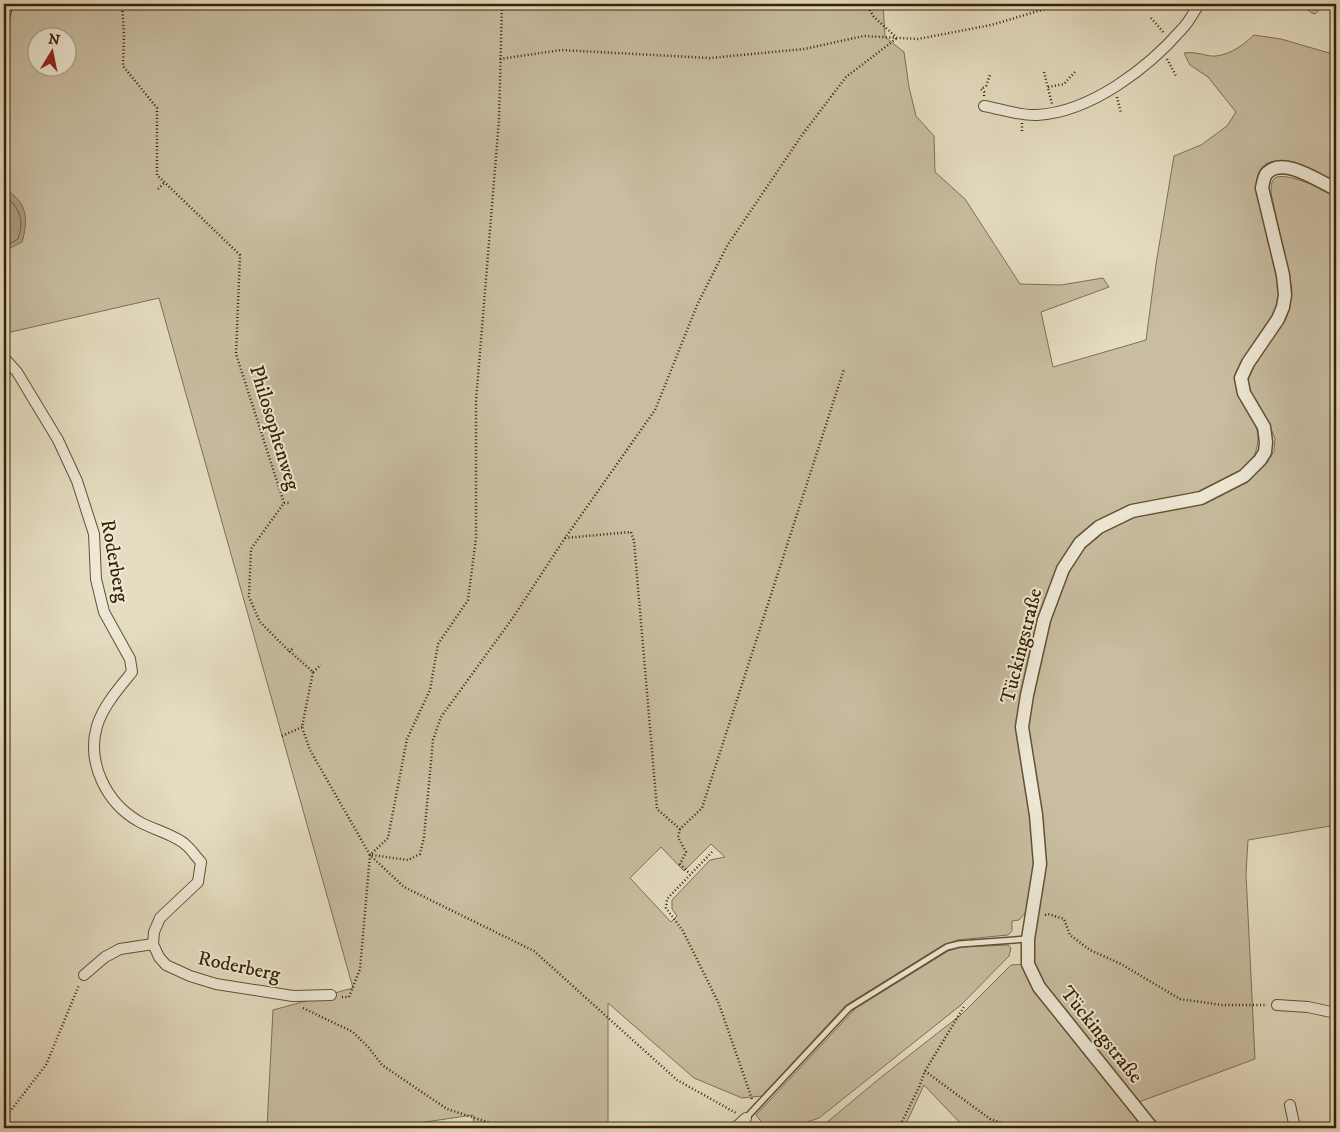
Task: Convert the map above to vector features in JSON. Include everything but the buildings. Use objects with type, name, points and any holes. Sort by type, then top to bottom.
[{"type":"street","points":[[4,18],[8,4]]},
{"type":"street","points":[[984,106],[1036,116],[1054,112],[1099,96],[1131,76],[1161,50],[1182,29],[1199,4]]},
{"type":"street","name":"Tückingstraße","points":[[1152,1128],[1039,987],[1028,964],[1028,939],[1036,891],[1039,856],[1036,815],[1022,727],[1027,695],[1044,620],[1063,569],[1080,542],[1099,527],[1118,516],[1151,507],[1201,498],[1244,476],[1260,460],[1266,442],[1264,427],[1244,393],[1241,378],[1248,363],[1278,319],[1285,295],[1283,275],[1262,188],[1266,174],[1273,168],[1283,167],[1296,169],[1336,189]]},
{"type":"street","name":"Roderberg","points":[[4,360],[22,380],[67,456],[78,481],[94,534],[96,580],[104,612],[130,659],[132,672],[110,701],[97,726],[94,752],[99,776],[112,799],[124,811],[138,822],[185,844],[201,862],[198,882],[160,918],[154,932],[153,944],[159,957],[166,965],[190,976],[216,984],[293,996],[331,996]]},
{"type":"street","points":[[84,975],[105,957],[120,950],[153,944]]},
{"type":"street","points":[[1277,1005],[1308,1007],[1336,1013]]},
{"type":"street","points":[[1290,1105],[1294,1128]]},
{"type":"street","points":[[735,1128],[746,1118]]},
{"type":"lane","points":[[746,1118],[849,1008],[947,947],[959,944],[1028,939]]},
{"type":"path","name":"Philosophenweg","points":[[122,4],[124,34],[123,66],[156,108],[157,175],[240,255],[236,354],[284,503],[251,549],[249,596],[260,622],[289,652],[312,672]]},
{"type":"path","points":[[331,996],[349,997],[360,969],[370,855],[388,838],[407,739],[430,690],[438,644],[468,600],[476,538],[476,401],[499,120],[502,4]]},
{"type":"path","points":[[866,4],[874,17],[897,38]]},
{"type":"path","points":[[500,59],[561,50],[710,58],[804,49],[864,36],[918,39],[991,25],[1062,4]]},
{"type":"path","points":[[1151,18],[1170,40]]},
{"type":"path","points":[[370,855],[408,860],[420,854],[424,837],[433,740],[441,717],[512,619],[565,538],[655,410],[698,303],[727,246],[802,135],[846,77],[897,38]]},
{"type":"path","points":[[1161,50],[1176,76]]},
{"type":"path","points":[[1044,72],[1054,112]]},
{"type":"path","points":[[1048,87],[1064,84],[1075,72]]},
{"type":"path","points":[[984,92],[981,89],[986,86],[990,75]]},
{"type":"path","points":[[1115,86],[1121,113]]},
{"type":"path","points":[[158,189],[164,182]]},
{"type":"path","points":[[690,874],[680,864],[686,852],[678,837],[680,829],[702,808],[844,369]]},
{"type":"path","points":[[284,503],[289,504]]},
{"type":"path","points":[[565,538],[631,532],[634,540],[657,809],[680,829]]},
{"type":"path","points":[[289,652],[294,647]]},
{"type":"path","points":[[321,665],[312,672],[302,727],[310,750],[370,855],[404,888],[534,951],[677,1080],[746,1118]]},
{"type":"path","points":[[282,736],[302,727]]},
{"type":"path","points":[[712,852],[667,900],[666,908],[684,931],[719,1004],[756,1107]]},
{"type":"path","points":[[1031,918],[1048,914],[1064,919],[1070,935],[1090,950],[1122,964],[1180,999],[1222,1004],[1277,1005]]},
{"type":"path","points":[[4,1116],[8,1114],[46,1065],[74,994],[84,975]]},
{"type":"path","points":[[293,996],[293,1002],[299,1006],[352,1032],[369,1048],[382,1065],[447,1109],[490,1123],[491,1128]]},
{"type":"path","points":[[899,1128],[925,1071],[965,1005]]},
{"type":"path","points":[[925,1071],[990,1119],[1016,1128]]},
{"type":"shaded area","points":[[12,4],[883,4],[885,37],[904,52],[909,87],[916,116],[934,136],[935,172],[965,199],[1020,284],[1061,285],[1103,278],[1109,287],[1041,312],[1053,367],[1146,340],[1156,264],[1174,156],[1201,145],[1227,126],[1236,112],[1208,77],[1190,65],[1184,53],[1212,56],[1222,55],[1237,49],[1254,35],[1281,39],[1336,55],[1336,182],[1287,162],[1275,161],[1266,164],[1259,173],[1256,188],[1279,288],[1274,314],[1242,363],[1237,380],[1240,395],[1257,429],[1258,440],[1254,455],[1242,470],[1212,488],[1181,498],[1132,506],[1132,511],[1201,498],[1244,476],[1260,460],[1267,463],[1274,451],[1275,439],[1270,426],[1248,388],[1248,380],[1255,364],[1286,318],[1292,289],[1271,193],[1272,183],[1275,178],[1287,177],[1305,182],[1336,195],[1336,825],[1248,840],[1246,874],[1255,1059],[1139,1102],[1129,1108],[1144,1128],[965,1128],[924,1085],[904,1128],[829,1128],[825,1124],[962,1014],[1011,965],[1028,964],[1028,939],[1031,918],[1026,912],[1019,920],[1012,921],[1012,931],[1008,935],[957,940],[940,947],[845,1006],[762,1096],[742,1098],[694,1078],[608,1003],[608,1128],[474,1128],[473,1115],[384,1128],[267,1128],[273,1010],[353,988],[159,298],[11,332],[4,321],[4,25]],"holes":[[[711,844],[725,857],[710,860],[672,900],[672,909],[677,916],[671,922],[630,878],[661,847],[684,871]]]},
{"type":"shaded area","points":[[1300,4],[1325,4],[1315,14]]},
{"type":"shaded area","points":[[1008,945],[1011,948],[1009,956],[961,1005],[819,1118],[790,1128],[766,1128],[756,1115],[856,1008],[948,951],[962,947]]},
{"type":"water","points":[[4,188],[23,206],[26,221],[22,242],[7,248],[4,248]]}]
